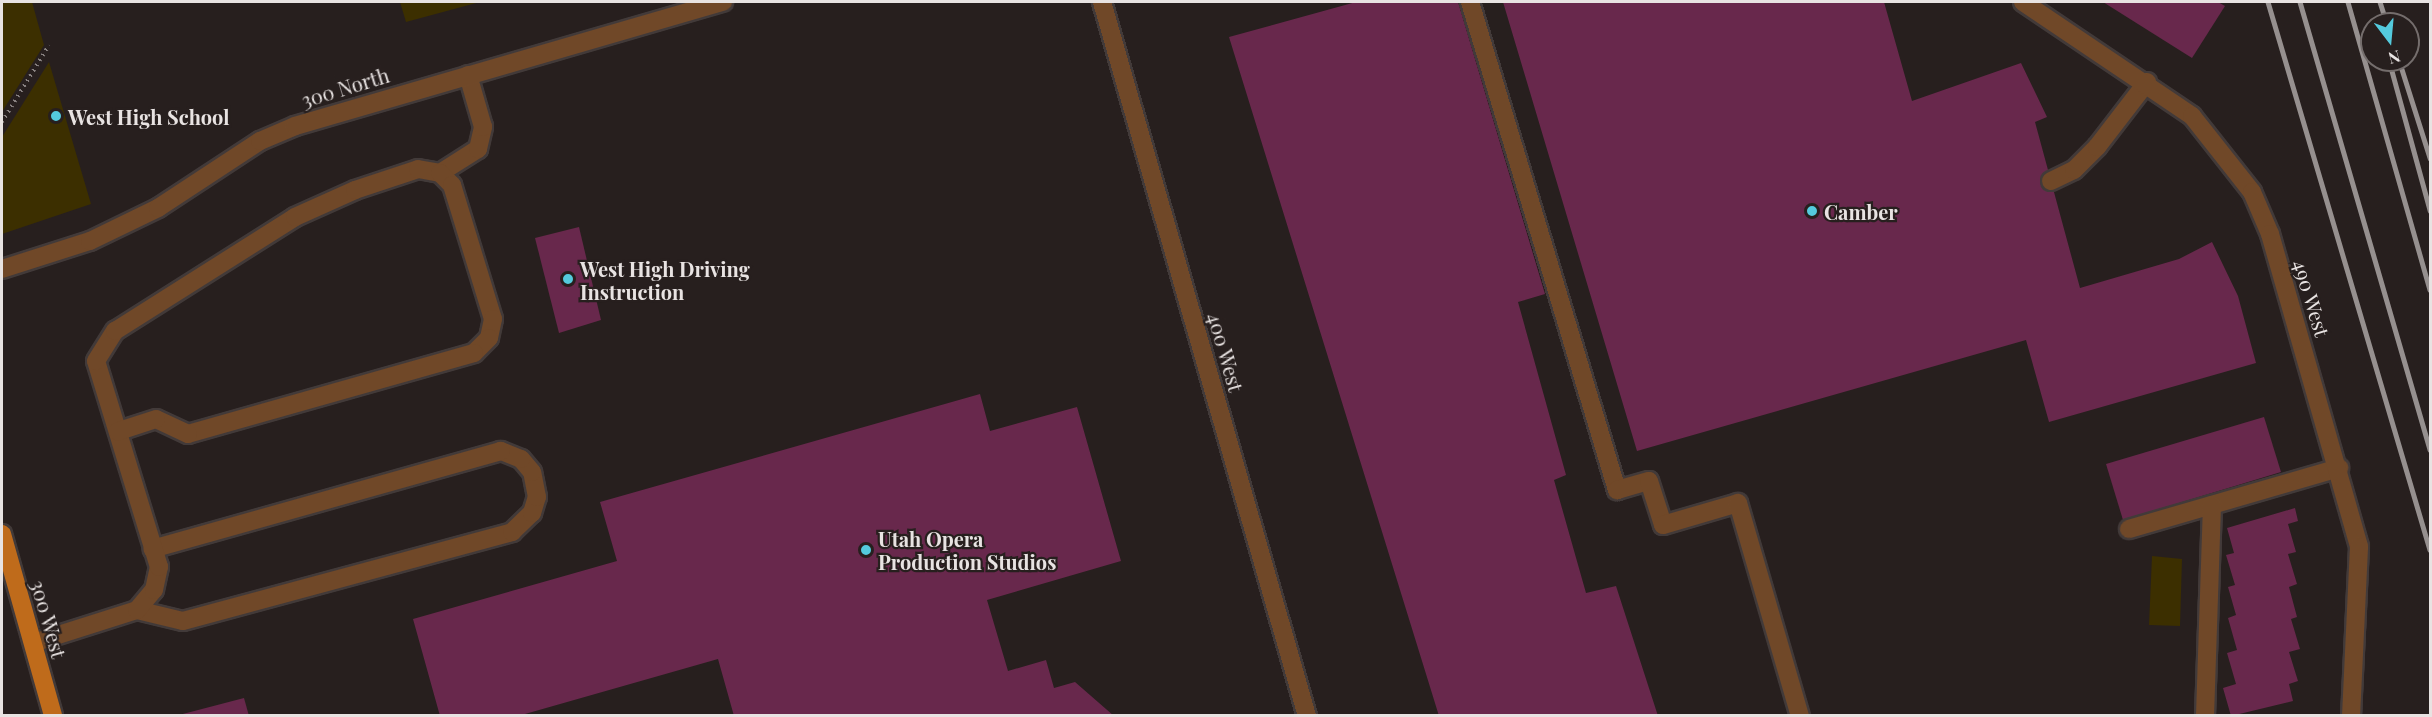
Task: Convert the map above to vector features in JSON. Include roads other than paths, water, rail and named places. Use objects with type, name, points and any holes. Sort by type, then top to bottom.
[{"type":"main road","name":"300 West","points":[[2,534],[53,716]]},
{"type":"street","name":"300 North","points":[[2,269],[90,241],[158,208],[220,165],[286,130],[723,2]]},
{"type":"street","name":"400 West","points":[[1102,2],[1307,716]]},
{"type":"street","points":[[1470,2],[1617,490],[1648,481],[1663,525],[1738,503],[1800,716]]},
{"type":"street","name":"490 West","points":[[2023,2],[2147,82],[2192,116],[2252,192],[2270,234],[2339,468],[2359,547],[2351,716]]},
{"type":"street","points":[[440,173],[478,149],[483,128],[468,75]]},
{"type":"street","points":[[2051,181],[2074,170],[2097,147],[2147,82]]},
{"type":"street","points":[[118,431],[156,419],[188,434],[474,353],[489,338],[493,319],[452,185],[440,173],[418,170],[295,217],[115,331],[96,361],[159,567],[154,590],[137,610]]},
{"type":"street","points":[[33,643],[137,610],[183,621],[512,532],[531,513],[537,497],[532,472],[521,459],[501,451],[153,549]]},
{"type":"street","points":[[2129,530],[2339,468]]},
{"type":"street","points":[[2205,716],[2212,505]]},
{"type":"railway","points":[[2268,2],[2430,550]]},
{"type":"railway","points":[[2300,2],[2430,449]]},
{"type":"railway","points":[[2348,2],[2430,290]]},
{"type":"railway","points":[[2380,2],[2383,12]]},
{"type":"railway","points":[[2392,72],[2430,210]]},
{"type":"railway","points":[[2403,72],[2430,158]]},
{"type":"place","name":"West High School","points":[[56,116]]},
{"type":"place","name":"Camber","points":[[1812,211]]},
{"type":"place","name":"West High Driving Instruction","points":[[568,279]]},
{"type":"place","name":"Utah Opera Production Studios","points":[[866,550]]}]
